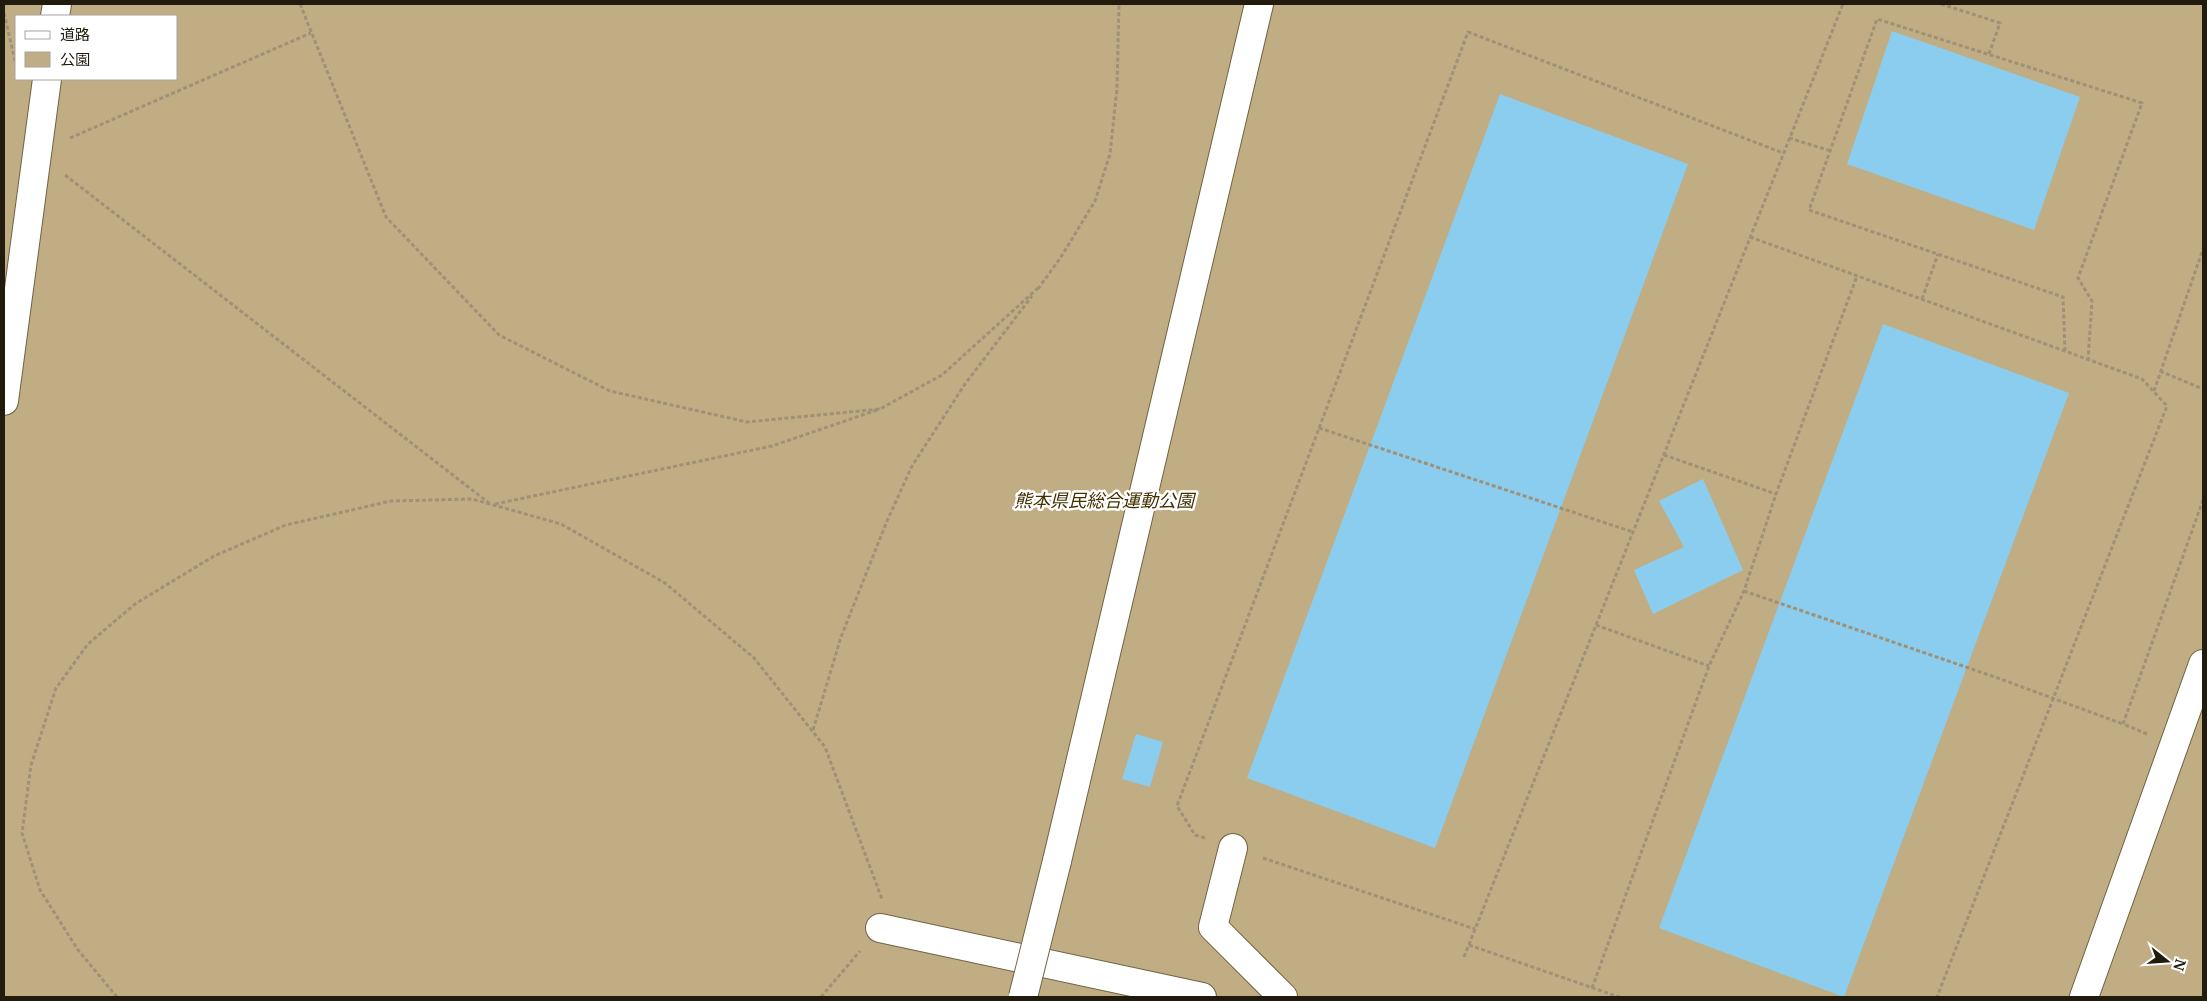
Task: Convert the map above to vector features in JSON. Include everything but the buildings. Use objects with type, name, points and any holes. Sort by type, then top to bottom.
[{"type":"street","points":[[1023,997],[1057,861],[1259,4]]},
{"type":"street","points":[[4,401],[47,80]]},
{"type":"street","points":[[2084,997],[2203,664]]},
{"type":"street","points":[[1233,848],[1214,927],[1283,997]]},
{"type":"street","points":[[880,928],[1202,997]]},
{"type":"path","points":[[300,4],[386,217],[498,336],[610,391],[747,422],[880,409]]},
{"type":"path","points":[[812,731],[841,637],[887,520],[912,466],[965,384],[1061,257],[1095,201],[1110,154],[1117,88],[1120,4]]},
{"type":"path","points":[[1464,957],[1843,4]]},
{"type":"path","points":[[1941,4],[2000,23],[1989,54]]},
{"type":"path","points":[[4,12],[15,61]]},
{"type":"path","points":[[2065,351],[2063,297],[1809,210],[1877,19],[2142,103],[2078,278],[2092,300],[2088,359]]},
{"type":"path","points":[[1475,929],[1195,835],[1177,806],[1468,32],[1783,154]]},
{"type":"path","points":[[311,33],[37,153],[492,505],[772,446],[880,409],[942,375],[1038,288]]},
{"type":"path","points":[[1789,138],[1831,150]]},
{"type":"path","points":[[1750,237],[2142,378],[2167,406],[1937,997]]},
{"type":"path","points":[[2154,391],[2203,249]]},
{"type":"path","points":[[1922,299],[1938,254]]},
{"type":"path","points":[[1592,988],[1708,666],[1744,591],[1776,494],[1857,276]]},
{"type":"path","points":[[2160,371],[2203,389]]},
{"type":"path","points":[[1319,428],[1632,532]]},
{"type":"path","points":[[1664,455],[1776,494]]},
{"type":"path","points":[[117,997],[78,950],[40,890],[22,833],[31,765],[56,688],[88,644],[135,604],[214,556],[286,526],[391,501],[472,499],[561,524],[665,583],[754,658],[825,746],[886,908],[880,928],[821,997]]},
{"type":"path","points":[[2123,724],[2203,500]]},
{"type":"path","points":[[1744,591],[2053,699],[2175,744]]},
{"type":"path","points":[[1596,624],[1708,666]]},
{"type":"path","points":[[1469,945],[1619,997]]},
{"type":"green space","name":"熊本県民総合運動公園","points":[[4,4],[2203,4],[2203,997],[4,997]]}]
